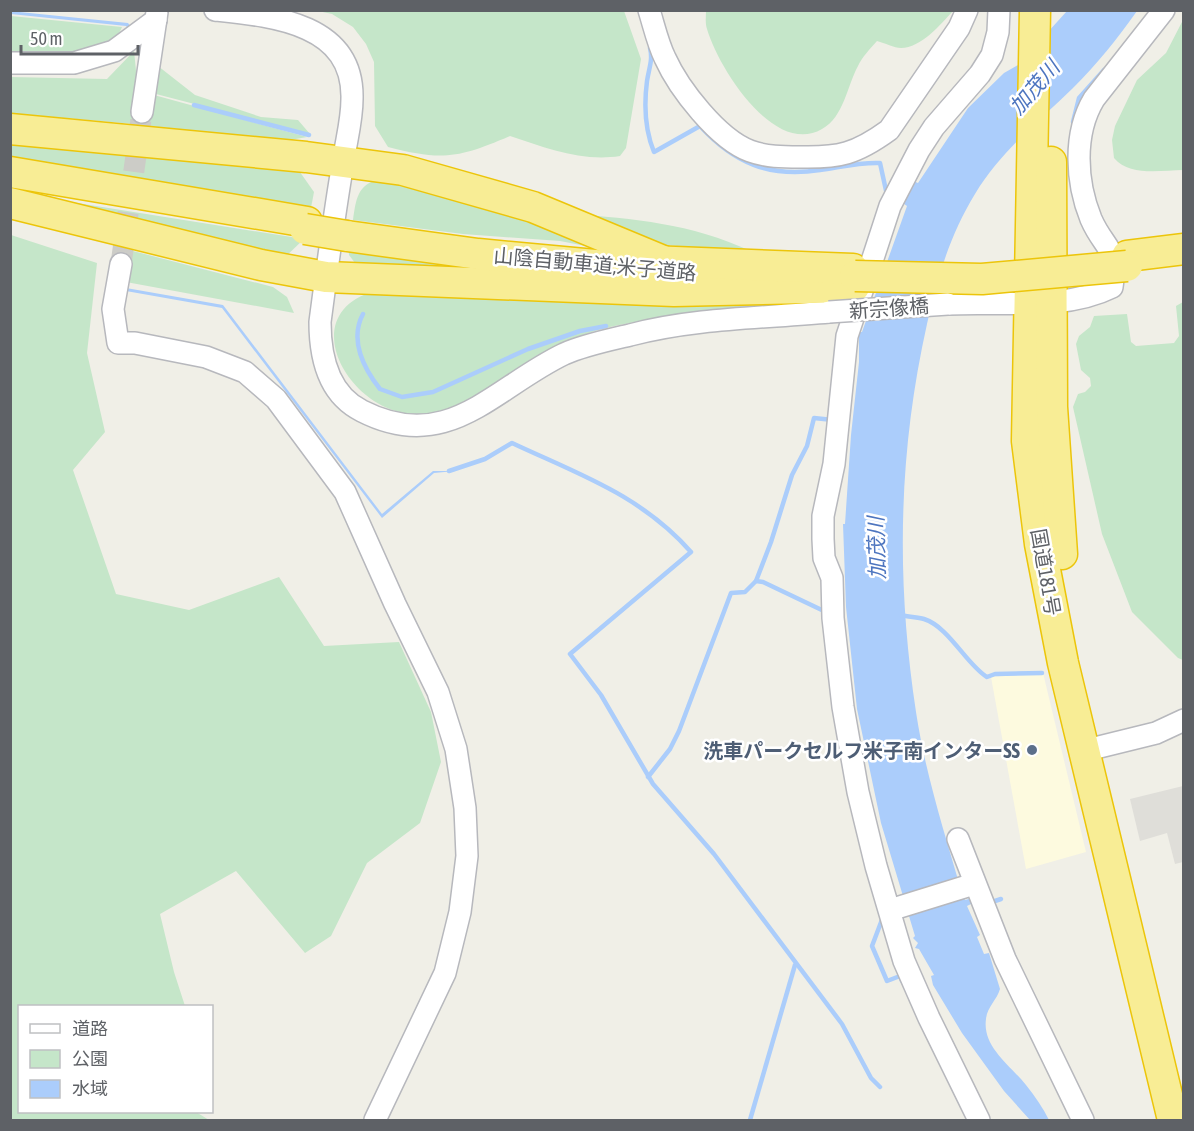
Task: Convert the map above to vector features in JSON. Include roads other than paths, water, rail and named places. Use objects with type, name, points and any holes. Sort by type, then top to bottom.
[{"type":"highway","name":"国道181号","points":[[1035,10],[1041,160],[1042,302],[1027,441],[1042,555],[1062,663],[1090,749],[1184,1095]]},
{"type":"highway","name":"国道181号","points":[[1041,160],[1052,10]]},
{"type":"highway","points":[[10,129],[121,138],[403,170],[533,207],[668,263]]},
{"type":"highway","name":"山陰自動車道;米子道路","points":[[10,172],[306,226]]},
{"type":"highway","name":"山陰自動車道;米子道路","points":[[10,181],[478,254],[668,271],[854,278],[982,279],[1127,261],[1184,249]]},
{"type":"highway","points":[[10,203],[261,265],[326,277],[674,291],[854,278]]},
{"type":"highway","name":"山陰自動車道;米子道路","points":[[348,233],[854,278],[1184,259]]},
{"type":"highway","name":"国道181号","points":[[1090,749],[1173,1120]]},
{"type":"street","name":"新宗像橋","points":[[215,10],[288,20],[310,30],[329,43],[341,58],[350,76],[352,97],[350,125],[326,277],[320,322],[320,349],[329,377],[344,398],[359,410],[398,425],[425,427],[462,415],[565,354],[633,334],[699,324],[830,312],[948,304],[1042,302],[1092,296],[1112,287],[1116,265],[1108,245],[1092,220],[1082,183],[1079,143],[1086,111],[1164,10]]},
{"type":"street","points":[[649,10],[664,58],[683,89],[724,135],[736,145],[761,154],[835,158],[873,142],[888,130],[959,28],[967,10]]},
{"type":"street","points":[[979,1120],[904,961],[894,908],[876,866],[858,792],[843,707],[833,618],[832,578],[824,549],[824,516],[834,464],[847,336],[878,243],[902,181],[919,150],[940,120],[980,74],[992,56],[998,32],[999,10]]},
{"type":"street","points":[[10,63],[74,63],[114,51],[136,35],[157,15]]},
{"type":"street","points":[[142,112],[157,15]]},
{"type":"street","points":[[121,264],[114,309],[118,343],[135,343],[206,357],[245,372],[276,399],[345,492],[395,604],[438,692],[456,749],[465,808],[467,856],[460,912],[445,973],[375,1120]]},
{"type":"street","points":[[1090,749],[1156,734],[1184,720]]},
{"type":"street","points":[[958,839],[967,886],[1083,1120]]},
{"type":"street","points":[[894,908],[967,886]]},
{"type":"water","points":[[10,11],[128,23],[141,40],[142,62],[139,63],[138,41],[126,26],[11,14]]},
{"type":"water","name":"加茂川","points":[[1067,11],[1137,11],[1090,70],[996,164],[975,194],[958,225],[935,290],[917,373],[910,421],[903,517],[905,614],[916,712],[924,757],[961,890],[965,900],[972,898],[973,903],[967,906],[980,935],[977,937],[984,954],[989,953],[1000,989],[986,1019],[988,1038],[999,1055],[1033,1093],[1049,1120],[1030,1120],[1004,1091],[962,1033],[933,985],[931,976],[934,975],[919,949],[915,948],[918,943],[913,938],[915,936],[881,823],[857,709],[846,607],[843,524],[845,524],[859,362],[859,332],[862,332],[907,206],[896,198],[906,178],[918,183],[968,108],[1004,73],[1018,65]]},
{"type":"water","points":[[126,288],[223,305],[382,514],[433,471],[455,471],[434,473],[382,518],[222,308],[126,291]]},
{"type":"waterway","points":[[650,48],[646,108],[647,126],[654,152],[700,126],[726,150],[754,165],[769,169],[802,172],[880,163],[887,195]]},
{"type":"waterway","points":[[1073,122],[1079,98],[1104,70]]},
{"type":"waterway","points":[[194,105],[309,135]]},
{"type":"waterway","points":[[363,314],[359,324],[358,344],[364,363],[380,389],[402,397],[433,392],[528,349],[580,331],[606,326]]},
{"type":"waterway","points":[[756,581],[792,475],[807,446],[814,418],[833,420]]},
{"type":"waterway","points":[[449,471],[485,459],[512,443],[584,476],[630,501],[672,532],[691,552],[570,654],[601,695],[653,784],[714,854],[842,1024],[871,1078],[880,1087]]},
{"type":"waterway","points":[[648,777],[670,749],[679,731],[731,593],[745,592],[756,581],[763,582],[826,612]]},
{"type":"waterway","points":[[901,615],[933,623],[987,677],[995,674],[1042,673]]},
{"type":"waterway","points":[[989,903],[1001,899]]},
{"type":"waterway","points":[[883,917],[872,946],[887,981],[900,976],[902,981]]},
{"type":"waterway","points":[[750,1120],[795,965]]},
{"type":"tunnel","points":[[121,264],[142,112]]},
{"type":"place","name":"洗車パークセルフ米子南インターSS","points":[[1032,750]]}]
